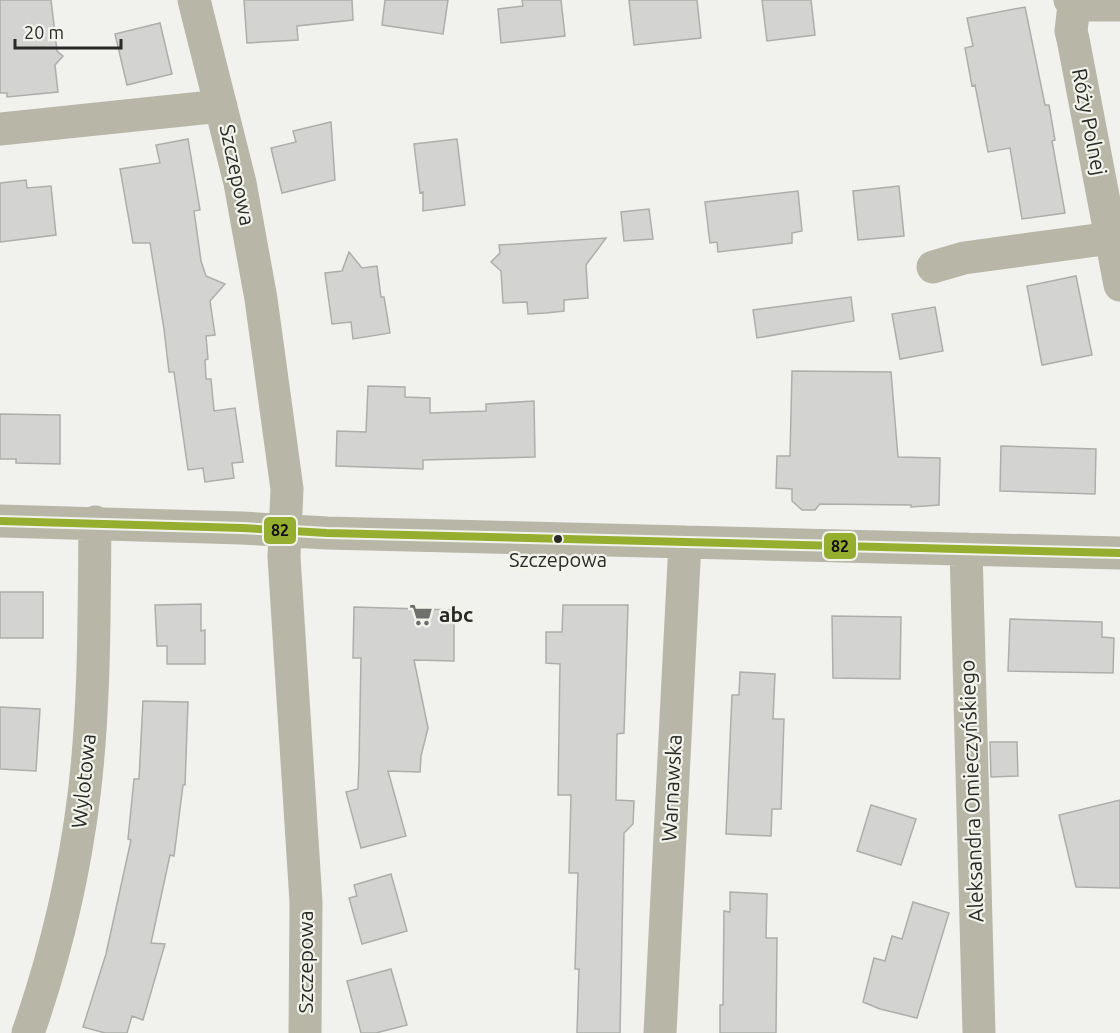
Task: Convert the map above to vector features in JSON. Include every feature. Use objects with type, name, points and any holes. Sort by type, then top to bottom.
[{"type":"street","name":"Szczepowa","points":[[194,0],[240,183],[261,299],[287,489],[284,557],[306,902],[305,1033]]},
{"type":"street","points":[[1072,3],[1120,5]]},
{"type":"street","name":"Róży Polnej","points":[[1072,3],[1072,39],[1120,285]]},
{"type":"street","name":"Szczepowa","points":[[0,129],[221,106]]},
{"type":"street","points":[[933,267],[964,258],[1111,238]]},
{"type":"street","points":[[0,521],[95,522],[285,531],[1120,553]]},
{"type":"street","name":"Wylotowa","points":[[28,1033],[58,935],[71,876],[84,795],[91,701],[95,522]]},
{"type":"street","name":"Warnawska","points":[[660,1033],[685,542]]},
{"type":"street","name":"Aleksandra Omieczyńskiego","points":[[966,549],[979,1033]]},
{"type":"building","points":[[0,0],[51,0],[57,51],[63,56],[55,65],[58,92],[7,97],[7,93],[0,93]]},
{"type":"building","points":[[244,0],[352,0],[353,20],[297,26],[298,40],[247,43]]},
{"type":"building","points":[[385,0],[448,0],[443,34],[382,25]]},
{"type":"building","points":[[522,0],[561,0],[565,36],[501,43],[498,9],[523,6]]},
{"type":"building","points":[[629,0],[697,0],[701,38],[634,45]]},
{"type":"building","points":[[762,0],[811,0],[815,35],[767,41]]},
{"type":"building","points":[[1025,7],[1045,105],[1049,105],[1055,140],[1052,141],[1065,213],[1022,219],[1010,148],[988,152],[965,48],[973,46],[967,18]]},
{"type":"building","points":[[160,23],[172,74],[127,85],[115,34]]},
{"type":"building","points":[[331,122],[335,180],[282,193],[271,148],[296,142],[293,131]]},
{"type":"building","points":[[188,139],[200,210],[194,211],[201,261],[206,276],[225,284],[210,301],[215,335],[206,336],[208,359],[205,360],[206,379],[211,379],[214,411],[235,408],[243,462],[232,463],[234,478],[205,482],[203,468],[188,470],[174,372],[169,372],[150,243],[133,243],[120,169],[160,163],[156,145]]},
{"type":"building","points":[[457,139],[465,205],[423,211],[423,192],[420,193],[414,144]]},
{"type":"building","points":[[26,180],[27,188],[51,186],[56,235],[0,242],[0,183]]},
{"type":"building","points":[[899,186],[904,236],[858,240],[853,191]]},
{"type":"building","points":[[798,191],[802,231],[792,233],[792,243],[718,252],[717,242],[710,243],[705,202]]},
{"type":"building","points":[[649,209],[653,239],[624,241],[621,212]]},
{"type":"building","points":[[606,238],[586,265],[588,298],[564,300],[564,311],[546,313],[528,314],[527,302],[503,303],[501,271],[491,262],[500,253],[499,245]]},
{"type":"building","points":[[349,252],[362,268],[377,266],[381,297],[384,297],[390,333],[353,339],[351,322],[332,324],[325,273],[342,271]]},
{"type":"building","points":[[1076,276],[1092,355],[1042,365],[1027,286]]},
{"type":"building","points":[[851,297],[854,321],[757,338],[753,310]]},
{"type":"building","points":[[935,307],[943,351],[900,359],[892,314]]},
{"type":"building","points":[[792,371],[891,372],[898,457],[940,458],[939,505],[911,507],[911,505],[820,504],[815,510],[802,510],[792,501],[792,489],[776,488],[777,456],[790,456]]},
{"type":"building","points":[[368,386],[405,387],[405,397],[430,398],[430,413],[486,411],[486,404],[534,401],[535,457],[423,460],[423,469],[336,466],[337,431],[366,432]]},
{"type":"building","points":[[0,414],[60,415],[60,464],[16,463],[16,459],[0,459]]},
{"type":"building","points":[[1001,446],[1096,449],[1095,494],[1000,491]]},
{"type":"building","points":[[0,592],[43,592],[43,638],[0,638]]},
{"type":"building","points":[[201,604],[201,631],[205,630],[205,664],[167,664],[167,646],[157,646],[155,605]]},
{"type":"building","points":[[563,605],[628,605],[624,733],[617,734],[616,800],[634,801],[633,824],[624,833],[620,1033],[577,1033],[579,969],[575,969],[578,873],[569,873],[571,795],[558,795],[560,664],[546,663],[546,632],[562,632]]},
{"type":"building","points":[[354,607],[454,610],[454,661],[414,660],[428,728],[421,756],[420,772],[388,771],[406,836],[361,848],[346,792],[358,789],[361,658],[353,658]]},
{"type":"building","points":[[832,616],[901,617],[900,679],[833,678]]},
{"type":"building","points":[[1010,619],[1102,622],[1102,637],[1114,638],[1113,673],[1008,671]]},
{"type":"building","points":[[740,672],[775,674],[773,719],[784,719],[781,809],[772,809],[771,836],[726,834],[732,695],[739,695]]},
{"type":"building","points":[[143,701],[188,702],[185,785],[183,785],[174,856],[170,855],[151,943],[165,944],[143,1020],[132,1016],[127,1033],[105,1033],[83,1027],[106,954],[131,840],[128,839],[134,779],[139,779]]},
{"type":"building","points":[[0,707],[40,709],[36,771],[0,769]]},
{"type":"building","points":[[990,742],[1017,742],[1018,776],[991,777]]},
{"type":"building","points":[[1120,800],[1120,888],[1076,887],[1059,815]]},
{"type":"building","points":[[871,805],[916,819],[901,865],[857,851]]},
{"type":"building","points":[[391,874],[407,931],[362,944],[349,898],[357,896],[354,885]]},
{"type":"building","points":[[730,892],[767,894],[766,938],[777,938],[776,1033],[720,1033],[720,1005],[723,1005],[724,911],[730,912]]},
{"type":"building","points":[[913,902],[949,913],[917,1018],[880,1009],[863,1002],[874,958],[885,961],[892,936],[902,939]]},
{"type":"building","points":[[391,969],[407,1025],[376,1033],[361,1033],[347,981]]},
{"type":"transit line","name":"82","points":[[0,521],[242,528],[327,533],[1120,553]]},
{"type":"place","name":"Szczepowa","points":[[558,539]]},
{"type":"place","name":"abc","points":[[421,615]]}]
